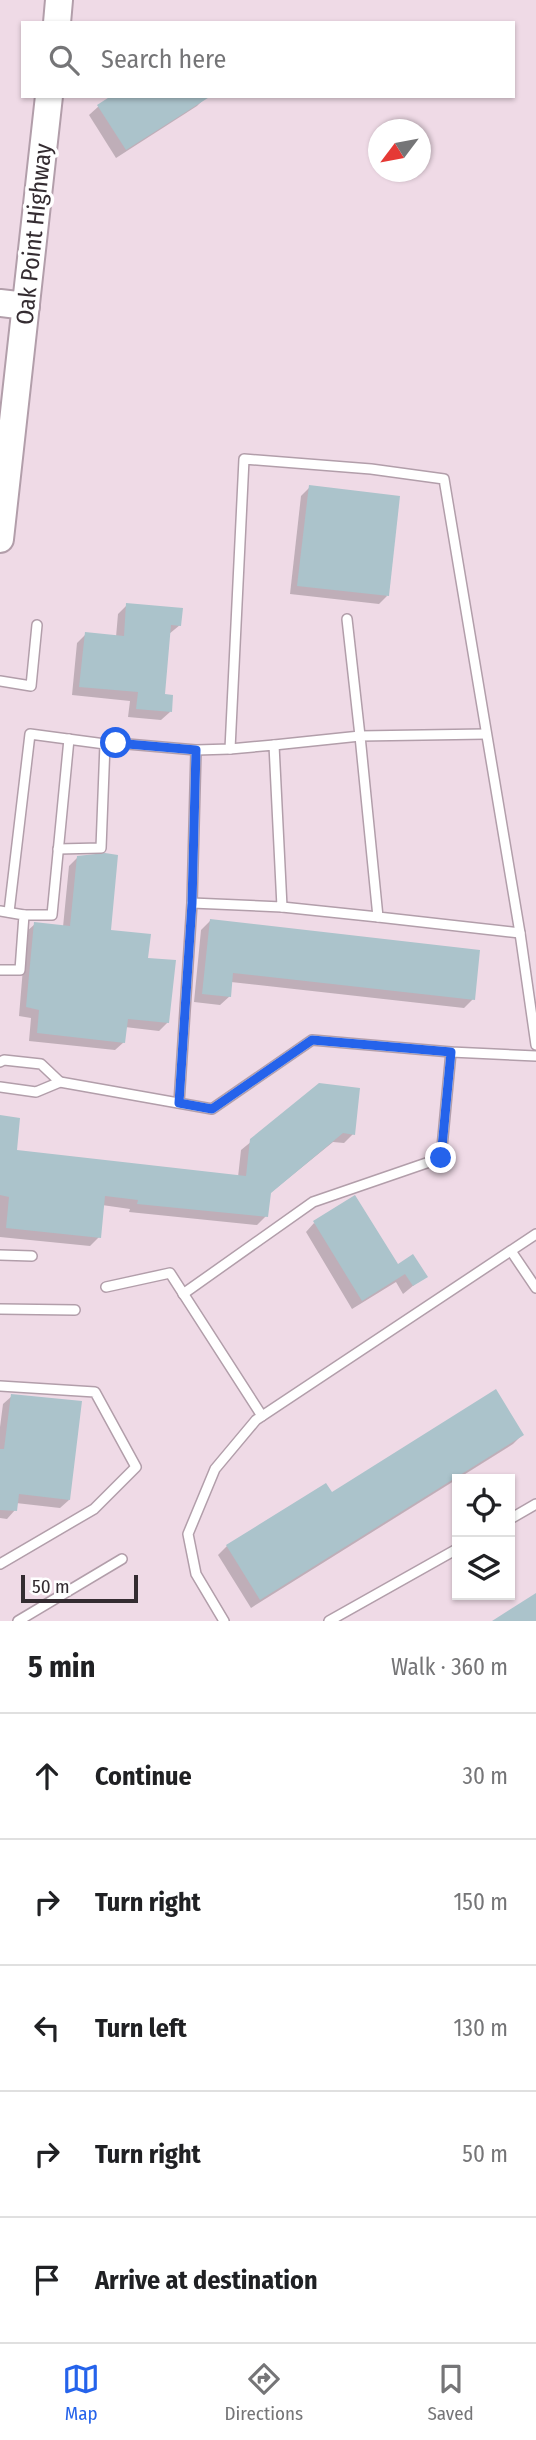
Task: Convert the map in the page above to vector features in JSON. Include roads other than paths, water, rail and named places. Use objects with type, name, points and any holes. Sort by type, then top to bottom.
[{"type":"main road","points":[[57,21],[59,0]]},
{"type":"main road","name":"Oak Point Highway","points":[[0,539],[13,304],[49,98]]},
{"type":"lane","points":[[230,748],[244,459],[371,469],[444,480],[473,642],[536,1045]]},
{"type":"lane","points":[[347,620],[378,917]]},
{"type":"lane","points":[[0,681],[31,686],[37,625]]},
{"type":"lane","points":[[69,739],[52,915],[4,912],[30,734],[69,739],[105,744],[196,750],[360,736],[486,734]]},
{"type":"lane","points":[[58,849],[101,849],[105,744]]},
{"type":"lane","points":[[274,745],[282,907]]},
{"type":"lane","points":[[179,1103],[192,903],[196,750]]},
{"type":"lane","points":[[192,903],[282,907],[520,933]]},
{"type":"lane","points":[[0,970],[20,970],[24,915]]},
{"type":"lane","points":[[0,1087],[36,1092],[60,1082],[212,1109],[312,1040],[536,1056]]},
{"type":"lane","points":[[183,1294],[313,1202],[441,1158],[451,1052]]},
{"type":"lane","points":[[0,1062],[4,1060],[41,1064],[60,1082]]},
{"type":"lane","points":[[224,1621],[196,1574],[188,1534],[215,1469],[262,1416],[536,1234]]},
{"type":"lane","points":[[511,1251],[536,1288]]},
{"type":"lane","points":[[0,1255],[32,1256]]},
{"type":"lane","points":[[106,1287],[170,1273],[262,1416]]},
{"type":"lane","points":[[0,1309],[75,1310]]},
{"type":"lane","points":[[0,1386],[95,1392],[136,1467],[94,1509],[0,1564]]},
{"type":"lane","points":[[515,1516],[536,1504]]},
{"type":"lane","points":[[329,1621],[452,1552]]},
{"type":"lane","points":[[18,1621],[122,1559]]}]
